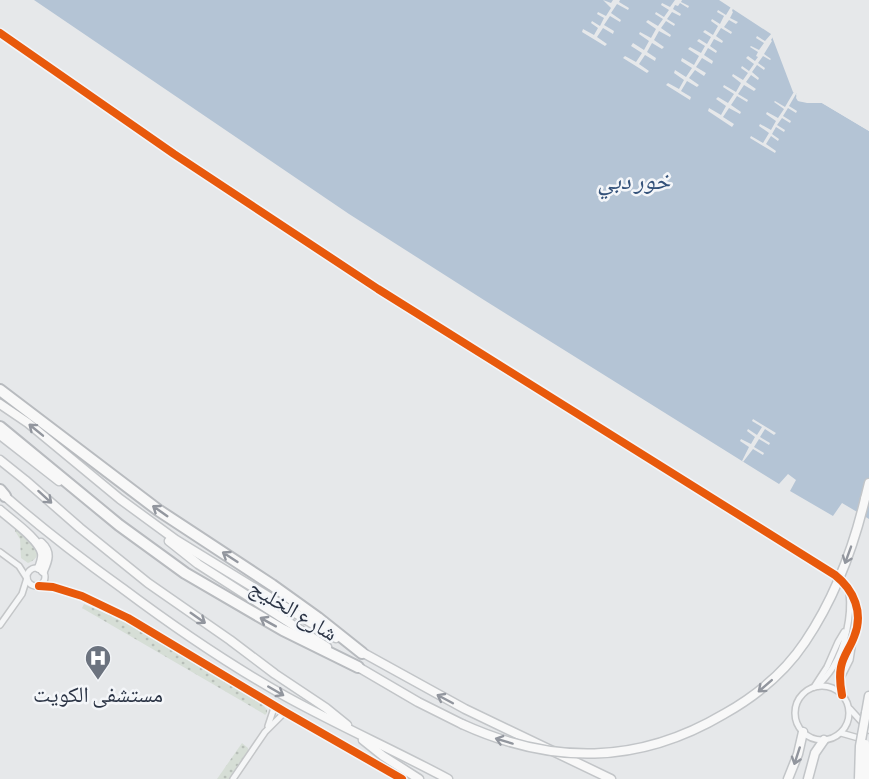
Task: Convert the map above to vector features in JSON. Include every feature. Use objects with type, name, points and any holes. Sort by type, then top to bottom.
[{"type":"highway","points":[[0,390],[149,503],[272,585],[362,653]]},
{"type":"highway","points":[[0,427],[141,542],[193,579],[283,630],[358,667]]},
{"type":"main road","name":"شارع الخليج","points":[[0,404],[28,423],[86,472],[151,522],[198,554],[362,653],[465,709],[611,779]]},
{"type":"main road","points":[[0,435],[48,474],[76,490]]},
{"type":"main road","points":[[0,460],[148,583],[326,708],[382,756],[419,779]]},
{"type":"main road","points":[[151,522],[179,550],[198,564],[358,667],[418,702],[462,724],[508,742],[557,752],[604,753],[644,748],[695,730],[742,704],[778,674],[804,643],[826,606],[844,568],[856,534],[869,483]]},
{"type":"main road","points":[[2,492],[88,563],[178,629],[263,683],[355,733],[448,779]]},
{"type":"main road","points":[[0,510],[39,546],[42,558],[40,570]]},
{"type":"main road","points":[[859,779],[860,746],[869,696]]},
{"type":"main road","points":[[866,712],[867,779]]},
{"type":"main road","points":[[788,779],[798,754],[803,732]]},
{"type":"main road","points":[[808,779],[812,761],[824,740]]},
{"type":"street","points":[[0,33],[174,154],[348,270],[828,571],[847,586],[856,605],[857,626],[842,663],[839,682],[842,695],[849,707],[869,730]]},
{"type":"street","points":[[0,552],[15,563],[28,582],[37,586],[57,588],[98,603],[128,618],[402,779]]},
{"type":"street","points":[[15,563],[40,570],[57,588]]},
{"type":"street","points":[[0,625],[22,594],[28,571],[40,570]]},
{"type":"street","points":[[22,594],[44,582],[40,570]]},
{"type":"street","points":[[847,586],[850,607],[847,629],[837,660],[831,670],[815,687],[804,693],[798,702],[797,721],[803,732],[811,737],[824,740],[833,738],[841,733],[848,721],[849,707]]},
{"type":"street","points":[[815,687],[833,689],[842,695]]},
{"type":"street","points":[[265,732],[274,705]]},
{"type":"street","points":[[233,779],[265,732],[285,712]]},
{"type":"street","points":[[841,733],[858,737],[869,744]]},
{"type":"shaded area","points":[[16,528],[37,550],[37,555],[28,563],[21,558],[20,539],[15,531]]},
{"type":"shaded area","points":[[84,604],[123,621],[263,705],[267,713],[265,715],[82,608]]},
{"type":"shaded area","points":[[242,743],[248,748],[248,753],[230,779],[217,779]]},
{"type":"water","name":"خور دبي","points":[[34,0],[719,0],[771,34],[798,101],[822,103],[869,131],[869,519],[842,503],[833,516],[790,491],[796,480],[788,474],[779,484],[484,300],[349,214]]},
{"type":"pier","points":[[603,0],[611,3],[613,0],[620,0],[619,2],[629,8],[628,10],[617,4],[611,13],[621,20],[620,22],[610,16],[604,25],[614,31],[613,34],[603,28],[597,37],[607,44],[605,46],[582,32],[583,29],[594,35],[598,28],[591,23],[592,21],[600,26],[604,18],[597,14],[598,12],[606,16],[611,8]]},
{"type":"pier","points":[[675,0],[682,0],[681,2],[689,6],[688,8],[680,3],[678,6],[675,5],[673,9],[681,14],[680,16],[672,12],[667,19],[675,24],[674,26],[666,21],[661,28],[671,35],[670,37],[659,31],[654,40],[664,47],[662,49],[652,43],[647,52],[656,58],[655,61],[645,55],[639,64],[649,71],[647,73],[623,58],[625,56],[636,62],[642,53],[631,46],[633,43],[644,50],[649,41],[639,34],[640,32],[651,38],[656,29],[646,22],[648,20],[658,26],[663,19],[655,14],[656,12],[664,17],[669,10],[661,5],[662,3],[670,7]]},
{"type":"pier","points":[[732,5],[734,6],[730,18],[738,22],[736,24],[729,20],[724,27],[732,32],[731,34],[721,28],[716,36],[723,41],[722,43],[714,39],[710,46],[717,51],[716,53],[708,48],[704,55],[713,61],[712,64],[702,58],[696,67],[706,73],[704,76],[695,70],[689,78],[699,85],[697,87],[687,81],[681,91],[691,97],[690,100],[666,85],[668,83],[679,89],[684,80],[674,73],[675,70],[686,77],[692,68],[681,61],[682,58],[694,65],[699,56],[688,49],[690,47],[701,53],[705,46],[697,41],[699,39],[707,44],[711,37],[703,32],[705,30],[713,35],[718,26],[711,21],[712,19],[720,24],[724,16],[717,12],[718,10],[726,15]]},
{"type":"pier","points":[[772,33],[774,35],[772,41],[764,54],[771,59],[763,56],[758,63],[765,68],[764,70],[757,65],[752,72],[759,78],[758,80],[751,75],[746,82],[756,89],[754,91],[744,85],[738,94],[748,100],[747,102],[737,96],[731,105],[741,112],[740,114],[729,108],[723,117],[734,124],[732,127],[708,111],[709,108],[721,115],[726,106],[716,99],[718,97],[728,103],[734,94],[723,87],[724,85],[736,92],[741,83],[732,76],[733,74],[743,80],[748,73],[741,68],[742,66],[749,71],[754,64],[746,58],[748,56],[755,61],[758,57],[756,56],[758,52],[750,47],[759,50],[764,43],[756,38],[757,36],[765,41]]},
{"type":"pier","points":[[795,90],[798,91],[789,106],[797,111],[796,113],[788,108],[783,116],[791,121],[790,123],[782,118],[777,125],[785,130],[784,132],[776,127],[772,134],[779,139],[778,141],[771,136],[766,144],[776,151],[775,153],[750,138],[751,136],[763,143],[769,133],[759,126],[760,124],[771,130],[776,121],[766,114],[767,112],[778,118],[784,109],[774,102],[785,107]]},
{"type":"pier","points":[[796,94],[800,94],[800,98],[807,100],[823,100],[869,128],[869,131],[822,103],[798,101]]},
{"type":"pier","points":[[753,419],[776,433],[774,435],[765,429],[760,437],[770,443],[769,445],[759,439],[754,447],[764,453],[763,455],[753,449],[743,462],[749,447],[740,441],[741,439],[751,444],[755,437],[747,431],[748,429],[757,435],[762,427],[752,421]]},
{"type":"cycle path","points":[[0,33],[174,154],[378,289],[835,575],[852,595],[858,619],[854,637],[841,667],[842,695]]},
{"type":"cycle path","points":[[39,586],[53,587],[82,596],[128,618],[402,779]]},
{"type":"place","name":"مستشفى الكويت","points":[[98,681]]}]
